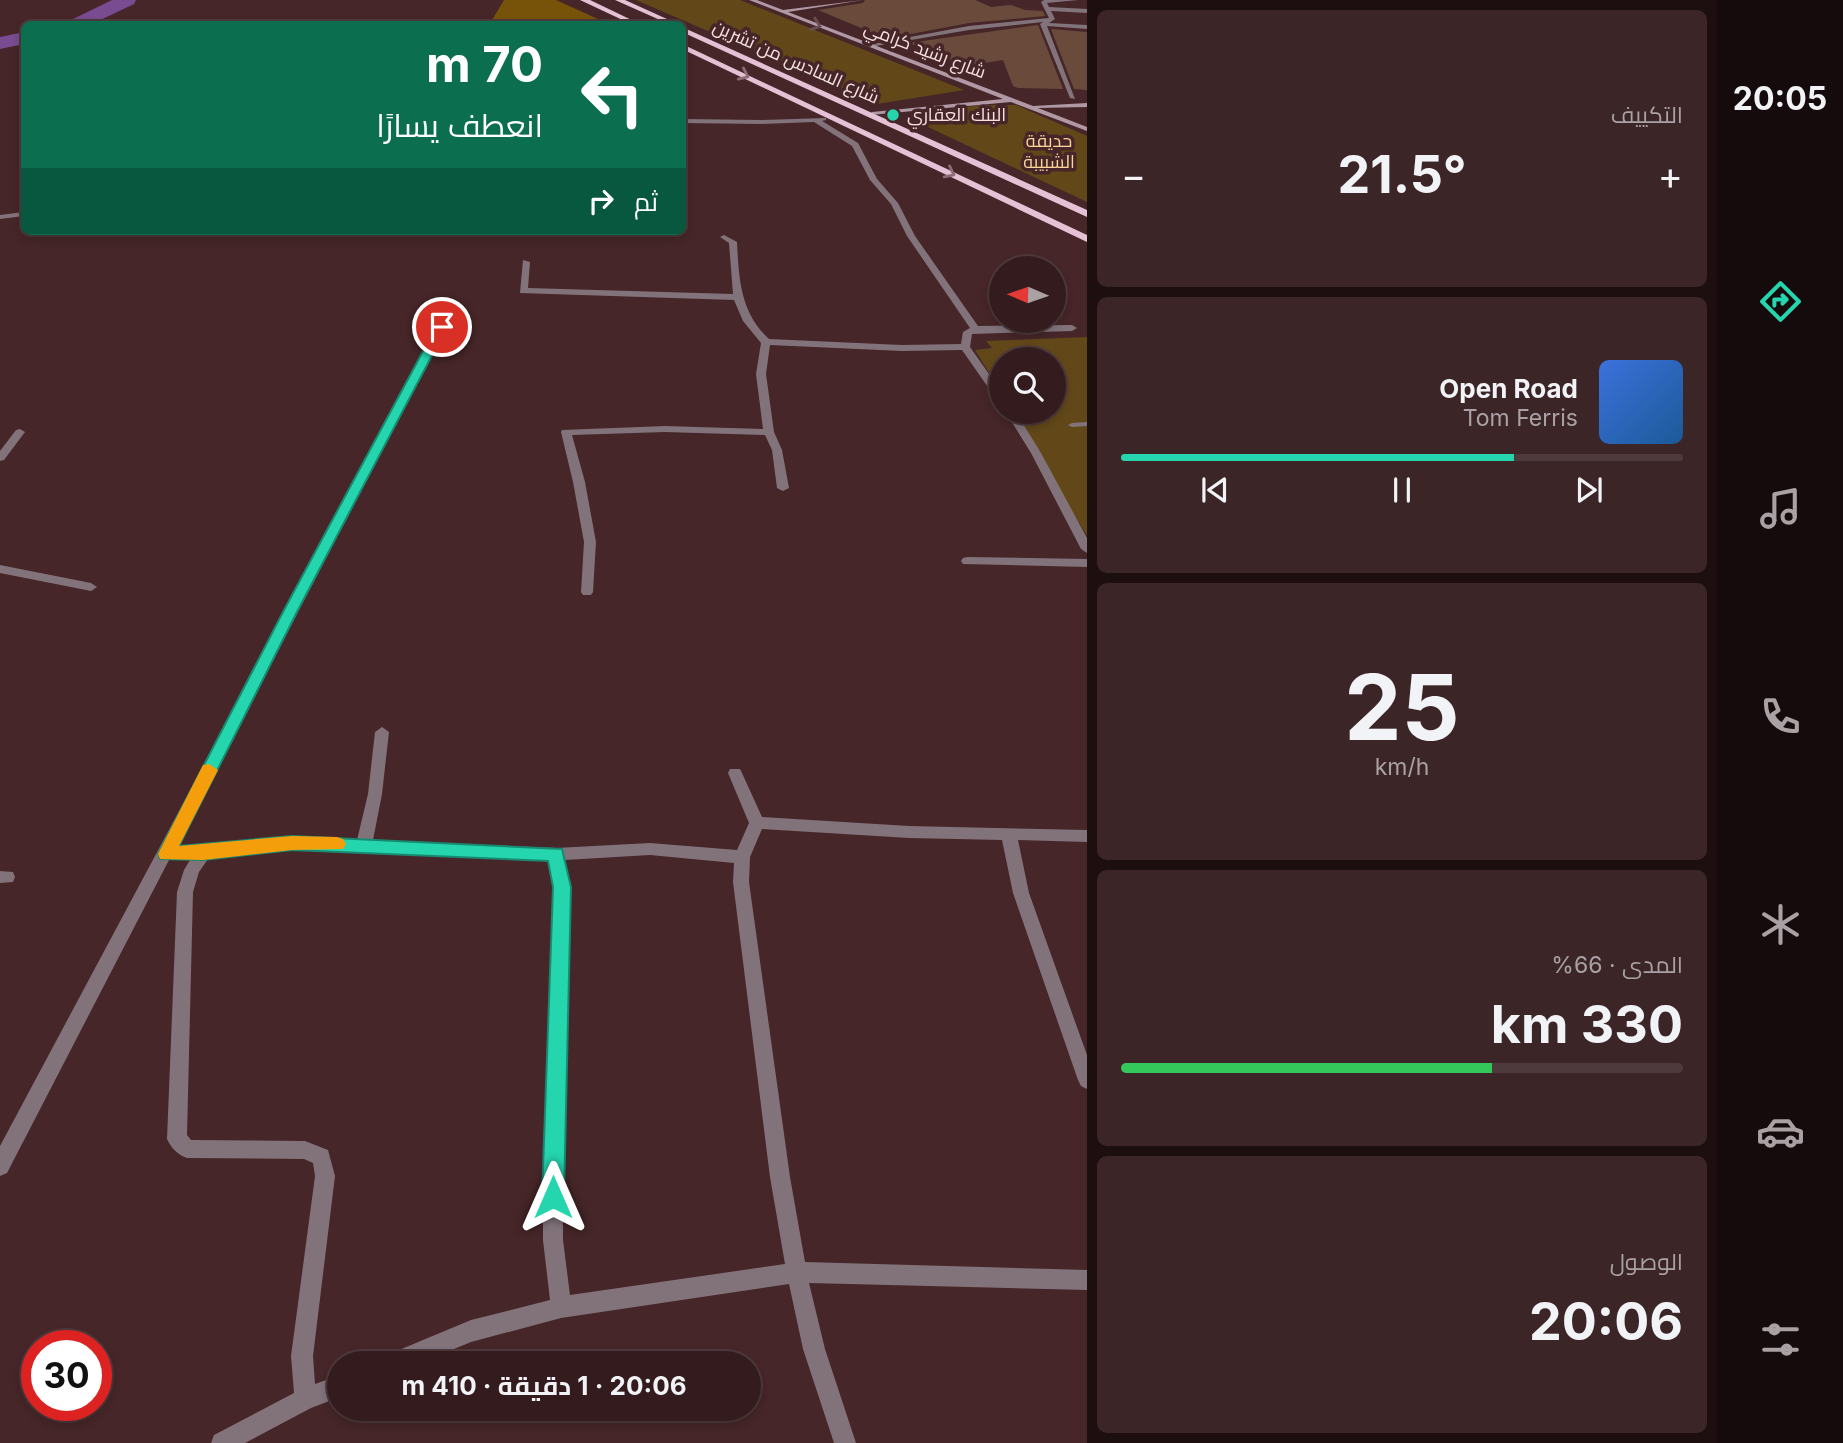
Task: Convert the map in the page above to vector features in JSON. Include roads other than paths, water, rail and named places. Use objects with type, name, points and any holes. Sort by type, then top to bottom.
[{"type":"highway","points":[[584,0],[630,21]]},
{"type":"highway","points":[[620,0],[667,21]]},
{"type":"highway","name":"شارع السادس من تشرين","points":[[686,31],[1087,214]]},
{"type":"highway","name":"شارع السادس من تشرين","points":[[686,48],[1087,239]]},
{"type":"main road","name":"شارع رشيد كرامي","points":[[752,0],[1087,130]]},
{"type":"main road","points":[[782,12],[860,0]]},
{"type":"main road","points":[[964,95],[991,92]]},
{"type":"main road","points":[[872,114],[1012,100]]},
{"type":"main road","points":[[856,107],[897,102]]},
{"type":"main road","points":[[1033,107],[1087,106]]},
{"type":"street","points":[[1052,19],[1044,2],[1075,0]]},
{"type":"street","points":[[1048,9],[1087,11]]},
{"type":"street","points":[[1043,24],[1052,19]]},
{"type":"street","points":[[870,45],[969,28],[1052,19]]},
{"type":"street","points":[[1043,24],[1087,27]]},
{"type":"street","points":[[1043,24],[1073,98]]},
{"type":"street","points":[[686,121],[835,118]]},
{"type":"street","points":[[816,120],[855,145],[874,180],[894,203],[918,247],[975,329]]},
{"type":"street","points":[[0,217],[21,214]]},
{"type":"street","points":[[724,237],[733,242],[738,297],[744,319],[766,342],[902,348],[965,347]]},
{"type":"street","points":[[527,262],[523,291],[738,297]]},
{"type":"street","points":[[0,1166],[454,304]]},
{"type":"street","points":[[989,381],[965,347],[968,332],[975,329],[1072,328]]},
{"type":"street","points":[[766,342],[761,374],[769,432],[777,450],[783,488]]},
{"type":"street","points":[[1018,424],[1087,550]]},
{"type":"street","points":[[587,592],[590,542],[566,432],[665,429],[769,432]]},
{"type":"street","points":[[0,457],[20,432]]},
{"type":"street","points":[[967,561],[1087,563]]},
{"type":"street","points":[[0,569],[91,587]]},
{"type":"street","points":[[364,844],[376,794],[382,732]]},
{"type":"street","points":[[735,773],[757,823]]},
{"type":"street","points":[[757,823],[1009,836],[1087,836]]},
{"type":"street","points":[[757,823],[742,857],[741,882],[780,1177],[803,1306],[845,1443]]},
{"type":"street","points":[[1009,836],[1021,893],[1087,1080]]},
{"type":"street","points":[[166,854],[203,853],[292,843],[556,854],[650,849],[742,857]]},
{"type":"street","points":[[203,853],[192,870],[185,892],[177,1139],[187,1149],[305,1150],[321,1157],[325,1176],[302,1356],[305,1399]]},
{"type":"street","points":[[556,854],[562,887],[553,1154],[553,1240],[561,1307]]},
{"type":"street","points":[[424,1351],[471,1331],[561,1307],[798,1272],[1087,1280]]},
{"type":"street","points":[[222,1443],[305,1399],[327,1391]]},
{"type":"lane","points":[[1072,425],[1087,424]]},
{"type":"waterway","points":[[84,21],[127,0]]},
{"type":"waterway","points":[[0,43],[21,39]]},
{"type":"place","name":"البنك العقاري","points":[[893,115]]},
{"type":"park label","name":"حديقة الشبيبة","points":[[1049,151]]}]
